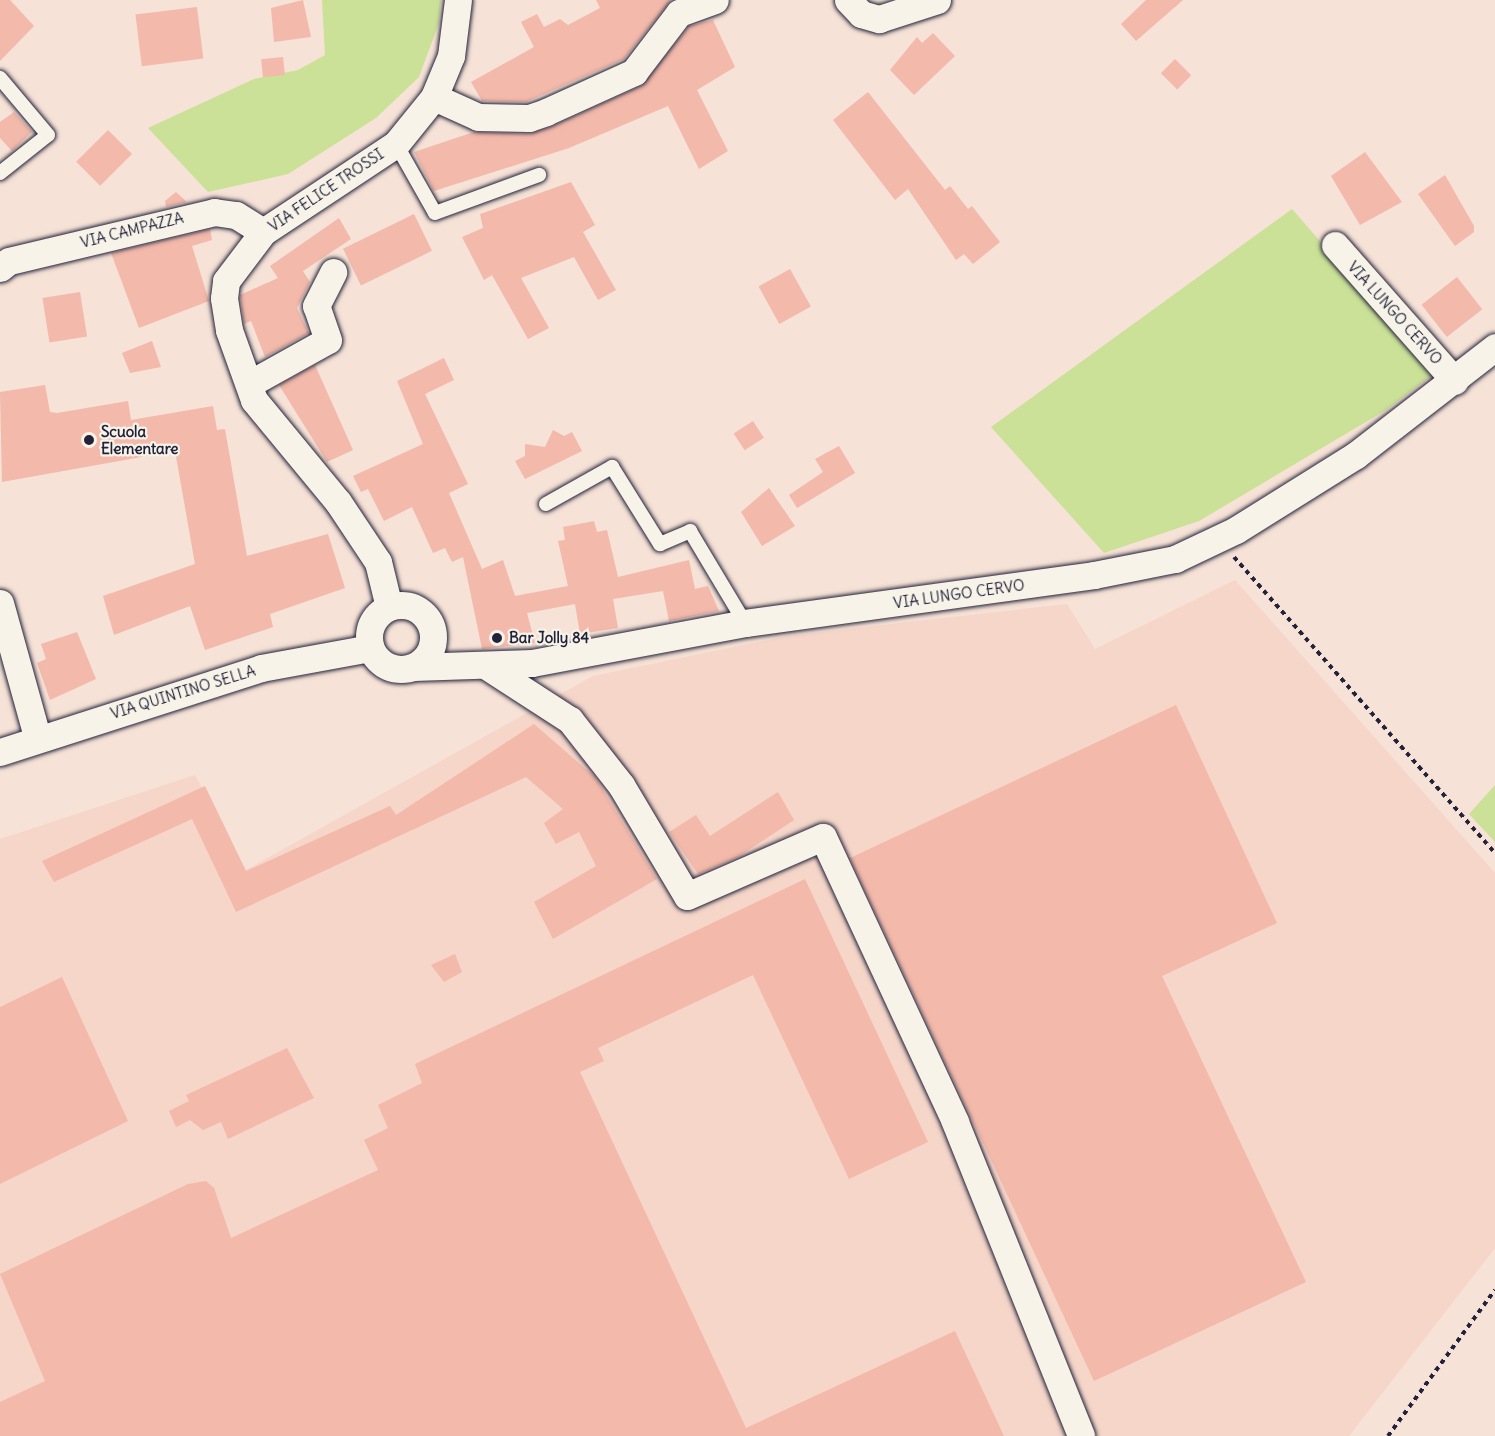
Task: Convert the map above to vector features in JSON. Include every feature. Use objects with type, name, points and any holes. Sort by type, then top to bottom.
[{"type":"street","name":"VIA FELICE TROSSI","points":[[389,607],[378,562],[338,502],[254,400],[229,330],[224,298],[238,261],[263,231],[396,144],[434,97],[451,56],[458,0]]},
{"type":"street","points":[[434,97],[478,117],[537,115],[634,72],[679,13],[715,0]]},
{"type":"street","points":[[848,0],[861,14],[879,19],[937,0]]},
{"type":"street","name":"VIA CAMPAZZA","points":[[0,268],[9,261],[214,212],[236,215],[263,231]]},
{"type":"street","name":"VIA LUNGO CERVO","points":[[1335,245],[1455,381]]},
{"type":"street","points":[[249,384],[328,340],[316,306],[333,273]]},
{"type":"street","name":"VIA LUNGO CERVO","points":[[413,668],[488,667],[745,623],[1133,569],[1218,540],[1356,455],[1455,381],[1495,347]]},
{"type":"street","points":[[0,603],[37,736]]},
{"type":"street","points":[[433,628],[432,647],[413,668],[383,665],[370,648],[374,619],[389,607],[411,606],[433,628],[455,668]]},
{"type":"street","name":"VIA QUINTINO SELLA","points":[[0,752],[37,736],[261,668],[370,648]]},
{"type":"street","points":[[488,667],[570,720],[621,785],[687,896],[823,837],[956,1122],[1081,1436]]},
{"type":"lane","points":[[0,78],[48,135],[0,173]]},
{"type":"lane","points":[[396,144],[435,213],[539,175]]},
{"type":"lane","points":[[546,504],[612,467],[660,544],[690,531],[745,623]]},
{"type":"path","points":[[1218,540],[1495,853]]},
{"type":"path","points":[[1388,1436],[1495,1290]]},
{"type":"shaded area","points":[[1235,580],[1495,873],[1495,1248],[1349,1436],[0,1436],[0,839],[195,775],[246,870],[593,676],[787,636],[1067,604],[1095,649]]},
{"type":"green space","points":[[322,0],[441,0],[439,23],[419,77],[376,118],[288,174],[208,192],[148,128],[254,79],[298,70],[325,55]]},
{"type":"green space","points":[[1292,209],[1435,373],[1386,410],[1199,521],[1104,553],[991,427]]},
{"type":"green space","points":[[1495,785],[1495,842],[1469,814]]},
{"type":"building","points":[[0,0],[10,0],[34,26],[0,61]]},
{"type":"building","points":[[303,0],[311,37],[274,42],[271,8]]},
{"type":"building","points":[[596,0],[671,0],[624,59],[526,102],[482,101],[471,82],[534,47],[521,22],[537,14],[544,27],[560,19],[568,25],[600,8]]},
{"type":"building","points":[[1146,0],[1183,0],[1136,41],[1121,24]]},
{"type":"building","points":[[197,7],[203,59],[142,66],[135,15]]},
{"type":"building","points":[[713,20],[735,67],[697,90],[728,151],[699,169],[668,106],[569,148],[434,191],[414,152],[474,132],[529,134],[553,126],[641,86],[689,26]]},
{"type":"building","points":[[933,33],[955,56],[914,95],[890,70],[917,37],[922,43]]},
{"type":"building","points":[[283,57],[285,75],[263,77],[261,59]]},
{"type":"building","points":[[1175,59],[1191,75],[1177,89],[1161,73]]},
{"type":"building","points":[[868,92],[945,190],[950,186],[968,209],[972,206],[1000,242],[973,264],[964,254],[956,260],[908,189],[895,200],[833,120]]},
{"type":"building","points":[[14,112],[32,132],[12,151],[0,138],[0,122]]},
{"type":"building","points":[[108,130],[132,154],[100,186],[76,162]]},
{"type":"building","points":[[1365,152],[1402,202],[1360,225],[1331,176]]},
{"type":"building","points":[[1445,175],[1474,226],[1474,232],[1455,246],[1418,194]]},
{"type":"building","points":[[571,182],[595,225],[583,232],[616,290],[598,300],[574,257],[521,278],[549,328],[528,339],[492,275],[484,280],[462,237],[483,228],[480,214]]},
{"type":"building","points":[[176,192],[187,202],[166,207],[165,201]]},
{"type":"building","points":[[414,214],[432,251],[361,285],[343,249]]},
{"type":"building","points":[[339,218],[351,239],[303,271],[310,282],[297,308],[309,333],[265,357],[251,321],[244,324],[240,295],[278,278],[270,266]]},
{"type":"building","points":[[210,229],[212,240],[192,246],[209,301],[139,328],[111,253]]},
{"type":"building","points":[[790,269],[811,307],[779,324],[759,286]]},
{"type":"building","points":[[1457,277],[1482,309],[1447,337],[1422,305]]},
{"type":"building","points":[[80,292],[87,336],[50,342],[42,298]]},
{"type":"building","points":[[152,341],[161,367],[130,373],[122,353]]},
{"type":"building","points":[[444,358],[454,380],[425,394],[468,484],[449,493],[482,569],[503,560],[515,596],[568,586],[558,541],[565,540],[563,527],[594,521],[597,532],[607,530],[618,577],[689,560],[695,589],[708,586],[719,611],[669,621],[663,591],[613,599],[618,628],[580,634],[575,604],[527,613],[535,643],[482,649],[463,557],[452,562],[445,548],[433,553],[412,507],[384,521],[368,489],[361,492],[353,476],[423,444],[397,381]]},
{"type":"building","points":[[315,365],[353,450],[327,462],[279,385]]},
{"type":"building","points":[[45,385],[50,412],[57,413],[128,401],[131,420],[213,406],[217,430],[225,429],[247,556],[328,534],[345,588],[270,614],[273,627],[205,650],[190,606],[114,635],[103,596],[195,564],[175,451],[2,482],[0,392]]},
{"type":"building","points":[[753,421],[764,438],[745,450],[734,434]]},
{"type":"building","points":[[553,430],[564,436],[572,432],[582,451],[525,479],[515,461],[525,456],[525,444],[545,447]]},
{"type":"building","points":[[839,446],[855,473],[797,508],[789,495],[823,472],[815,459]]},
{"type":"building","points":[[769,488],[795,526],[762,546],[741,512]]},
{"type":"building","points":[[77,632],[96,679],[50,700],[37,663],[46,659],[41,644]]},
{"type":"building","points":[[1176,705],[1277,923],[1162,976],[1306,1282],[1094,1381],[850,858]]},
{"type":"building","points":[[534,724],[595,777],[657,879],[553,939],[534,902],[596,866],[579,832],[556,844],[544,823],[563,809],[526,777],[236,912],[192,819],[54,882],[42,861],[205,786],[246,871],[390,806],[396,815]]},
{"type":"building","points":[[778,792],[794,820],[738,857],[698,874],[669,832],[696,815],[710,836]]},
{"type":"building","points":[[805,879],[928,1142],[849,1179],[753,975],[598,1048],[604,1061],[580,1072],[746,1428],[955,1331],[1004,1436],[0,1436],[0,1402],[45,1381],[0,1274],[188,1184],[206,1181],[214,1188],[231,1238],[378,1170],[364,1140],[388,1128],[378,1105],[422,1083],[415,1064]]},
{"type":"building","points":[[455,954],[462,972],[444,982],[431,965]]},
{"type":"building","points":[[62,977],[128,1121],[0,1184],[0,1007]]},
{"type":"building","points":[[287,1048],[314,1098],[228,1139],[221,1122],[203,1130],[190,1120],[176,1127],[169,1111],[189,1101],[186,1095]]},
{"type":"place","name":"Scuola Elementare","points":[[89,440]]},
{"type":"place","name":"Bar Jolly 84","points":[[497,638]]}]
